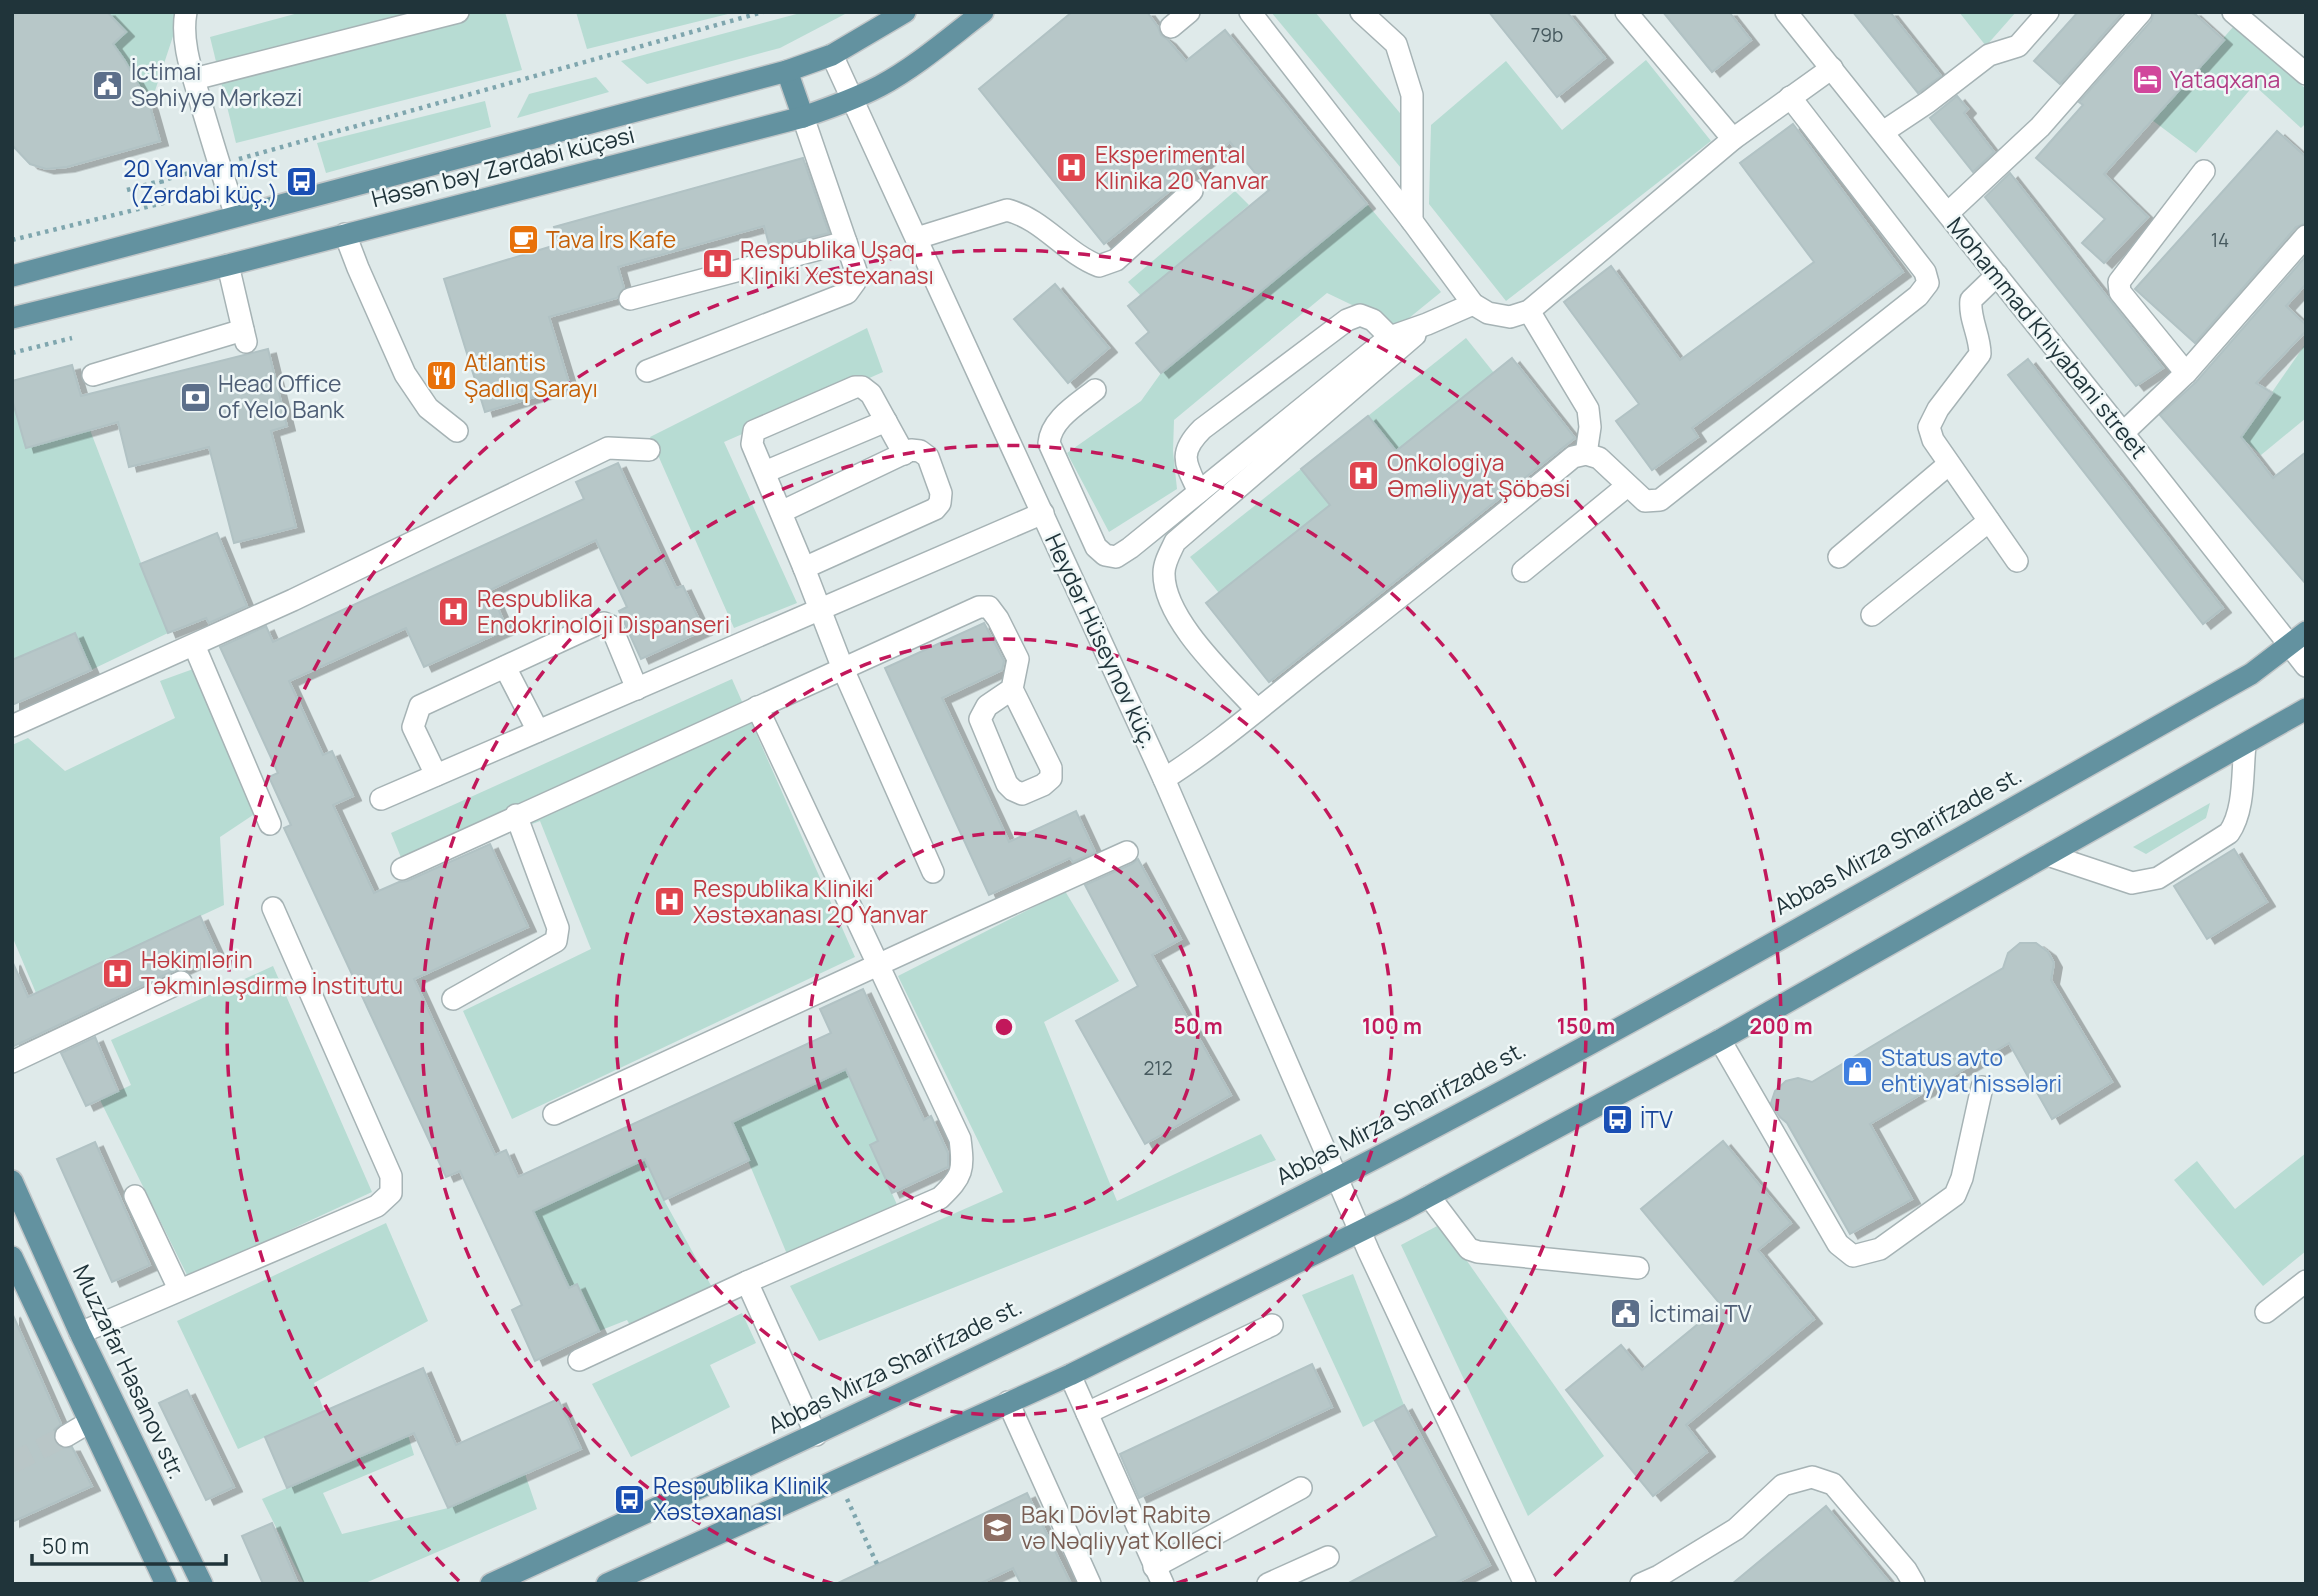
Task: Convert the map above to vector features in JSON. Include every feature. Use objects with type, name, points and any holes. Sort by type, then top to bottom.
[{"type":"main road","name":"Həsən bəy Zərdabi küçəsi","points":[[12,318],[803,117],[881,85],[914,64],[983,12]]},
{"type":"main road","name":"Həsən bəy Zərdabi küçəsi","points":[[12,276],[787,71],[832,55],[896,15]]},
{"type":"main road","points":[[787,71],[803,117]]},
{"type":"main road","name":"Abbas Mirza Sharifzade st.","points":[[491,1584],[816,1435],[1336,1179],[1687,990],[2250,674],[2298,639]]},
{"type":"main road","points":[[607,1584],[640,1577],[838,1479],[1070,1375],[1361,1232],[1720,1040],[2306,709]]},
{"type":"main road","name":"Muzzafar Hasanov str.","points":[[12,1181],[80,1333],[202,1584]]},
{"type":"main road","points":[[12,1257],[166,1584]]},
{"type":"street","points":[[186,12],[185,34],[194,79],[236,216]]},
{"type":"street","points":[[194,79],[458,12]]},
{"type":"street","points":[[1171,27],[1189,12]]},
{"type":"street","points":[[1250,12],[1473,304],[1488,313],[1510,317],[1529,311],[1733,139],[1832,68]]},
{"type":"street","points":[[1360,12],[1396,44],[1412,95],[1412,221]]},
{"type":"street","points":[[1626,12],[1733,139]]},
{"type":"street","name":"Mohammad Khiyabani street","points":[[1786,12],[2123,433],[2298,639],[2306,666]]},
{"type":"street","points":[[1883,132],[1928,102],[1989,55],[2018,46],[2049,12]]},
{"type":"street","points":[[1948,214],[2040,127],[2141,12]]},
{"type":"street","points":[[2233,12],[2306,74]]},
{"type":"street","name":"Heydər Hüseynov küç.","points":[[832,55],[1164,779],[1336,1179],[1525,1584]]},
{"type":"street","points":[[1164,779],[1188,764],[1257,710],[1573,457],[1586,454],[1599,458],[1645,501],[1660,500],[1918,296],[1928,283],[1925,272],[1790,97]]},
{"type":"street","points":[[647,371],[847,293],[855,282],[857,274],[803,117]]},
{"type":"street","points":[[2186,373],[2120,292],[2119,282],[2204,171]]},
{"type":"street","points":[[916,238],[1007,210],[1022,214],[1081,260],[1099,266],[1116,260],[1192,191]]},
{"type":"street","points":[[345,234],[405,374],[428,408],[457,430]]},
{"type":"street","points":[[2123,433],[2186,373],[2306,236]]},
{"type":"street","points":[[630,299],[846,242]]},
{"type":"street","points":[[93,375],[245,337],[228,265]]},
{"type":"street","points":[[1997,275],[1971,300],[1970,312],[1980,345],[1979,354],[1938,409],[1930,427],[1933,440],[2017,561]]},
{"type":"street","points":[[1095,390],[1056,423],[1050,432],[1049,443],[1096,547],[1105,555],[1115,557],[1130,548],[1390,337],[1473,304]]},
{"type":"street","points":[[1529,311],[1588,409],[1590,427],[1586,454]]},
{"type":"street","points":[[1199,492],[1186,463],[1185,452],[1191,440],[1202,429],[1347,320],[1360,315],[1373,320],[1390,337]]},
{"type":"street","points":[[1257,710],[1183,627],[1171,604],[1164,573],[1168,557],[1175,542],[1427,324]]},
{"type":"street","points":[[904,454],[872,394],[862,387],[855,387],[754,431],[752,444],[843,669],[933,872]]},
{"type":"street","points":[[765,472],[886,421]]},
{"type":"street","points":[[12,726],[194,645],[608,448],[649,450]]},
{"type":"street","points":[[781,512],[911,450],[920,451],[928,457],[942,493],[940,503],[935,509],[804,568]]},
{"type":"street","points":[[1839,557],[1949,464]]},
{"type":"street","points":[[1522,571],[1627,486]]},
{"type":"street","points":[[381,799],[1043,513]]},
{"type":"street","points":[[1872,615],[1989,521]]},
{"type":"street","points":[[402,869],[979,607],[989,607],[1018,659],[1012,689],[1051,768],[1051,778],[1043,785],[1022,794],[1007,784],[980,719],[987,706],[1012,689]]},
{"type":"street","points":[[436,775],[414,727],[420,706],[604,624],[611,626],[637,689]]},
{"type":"street","points":[[194,645],[270,824]]},
{"type":"street","points":[[505,667],[537,732]]},
{"type":"street","points":[[579,1360],[747,1282],[940,1198],[953,1186],[964,1166],[960,1139],[757,707]]},
{"type":"street","points":[[2048,855],[2132,883],[2158,877],[2228,834],[2235,824],[2239,812],[2245,745]]},
{"type":"street","points":[[453,999],[556,942],[558,928],[516,815]]},
{"type":"street","points":[[554,1114],[1127,852]]},
{"type":"street","points":[[80,1333],[377,1206],[391,1194],[391,1176],[273,908]]},
{"type":"street","points":[[12,1062],[181,982]]},
{"type":"street","points":[[1720,1040],[1838,1244],[1853,1256],[1880,1249],[1955,1195],[1962,1178],[1982,1087]]},
{"type":"street","points":[[135,1196],[179,1289]]},
{"type":"street","points":[[1429,1196],[1469,1249],[1638,1268]]},
{"type":"street","points":[[2266,1312],[2306,1281]]},
{"type":"street","points":[[747,1282],[816,1435]]},
{"type":"street","points":[[1087,1413],[1272,1325]]},
{"type":"street","points":[[1070,1375],[1159,1575],[1301,1488]]},
{"type":"street","points":[[1008,1402],[1090,1584]]},
{"type":"street","points":[[66,1436],[88,1423]]},
{"type":"street","points":[[1641,1584],[1660,1576],[1737,1528],[1783,1485],[1812,1477],[1833,1484],[1906,1570],[1914,1584]]},
{"type":"street","points":[[1268,1584],[1328,1557]]},
{"type":"path","points":[[127,190],[763,12]]},
{"type":"path","points":[[12,240],[167,202],[161,180]]},
{"type":"path","points":[[12,354],[72,338]]},
{"type":"path","points":[[838,1479],[877,1564]]},
{"type":"green space","points":[[107,12],[181,12],[150,106],[113,44],[126,32]]},
{"type":"green space","points":[[302,12],[505,12],[522,70],[236,143],[210,37]]},
{"type":"green space","points":[[576,12],[736,12],[587,49]]},
{"type":"green space","points":[[804,12],[845,14],[780,48],[647,84],[621,61]]},
{"type":"green space","points":[[1271,12],[1315,12],[1410,125],[1411,180]]},
{"type":"green space","points":[[1959,12],[2016,12],[1986,46]]},
{"type":"green space","points":[[2233,27],[2306,89],[2306,123],[2301,128],[2254,85],[2196,153],[2152,120]]},
{"type":"green space","points":[[1646,60],[1711,141],[1506,301],[1429,204],[1431,125],[1506,61],[1562,130]]},
{"type":"green space","points":[[596,77],[609,92],[517,118],[529,94]]},
{"type":"green space","points":[[485,101],[491,127],[326,173],[317,143]]},
{"type":"green space","points":[[1235,191],[1249,205],[1141,296],[1128,282]]},
{"type":"green space","points":[[1367,204],[1441,292],[1398,327],[1327,293],[1174,420],[1173,451],[1177,489],[1109,532],[1067,453],[1141,401],[1161,373]]},
{"type":"green space","points":[[867,328],[883,372],[724,442],[797,603],[734,628],[650,437]]},
{"type":"green space","points":[[1466,338],[1494,373],[1396,451],[1368,416]]},
{"type":"green space","points":[[2306,343],[2306,418],[2261,455],[2241,437]]},
{"type":"green space","points":[[12,399],[26,448],[90,430],[168,633],[91,670],[74,633],[12,660]]},
{"type":"green space","points":[[1301,469],[1330,505],[1219,593],[1190,557]]},
{"type":"green space","points":[[196,668],[256,813],[220,837],[224,905],[36,993],[12,936],[12,745],[28,738],[65,771],[175,718],[160,681]]},
{"type":"green space","points":[[732,679],[855,957],[512,1119],[463,1011],[591,949],[540,821],[409,877],[391,833]]},
{"type":"green space","points":[[2210,803],[2206,818],[2146,854],[2133,847]]},
{"type":"green space","points":[[1065,891],[1119,981],[1044,1022],[1117,1201],[1261,1134],[1276,1160],[819,1341],[790,1286],[1003,1192],[898,976]]},
{"type":"green space","points":[[273,966],[372,1192],[188,1277],[100,1100],[131,1085],[111,1040]]},
{"type":"green space","points":[[846,1069],[878,1141],[870,1145],[904,1220],[794,1271],[732,1122]]},
{"type":"green space","points":[[2306,1153],[2306,1251],[2263,1286],[2174,1180],[2197,1161],[2235,1209]]},
{"type":"green space","points":[[645,1159],[664,1200],[719,1300],[637,1337],[627,1320],[599,1331],[577,1284],[569,1288],[533,1211]]},
{"type":"green space","points":[[386,1223],[428,1321],[314,1383],[324,1411],[238,1449],[177,1321]]},
{"type":"green space","points":[[1441,1224],[1604,1456],[1528,1516],[1401,1245]]},
{"type":"green space","points":[[1353,1274],[1404,1405],[1363,1427],[1302,1295]]},
{"type":"green space","points":[[742,1313],[756,1343],[710,1365],[730,1407],[631,1457],[592,1384]]},
{"type":"green space","points":[[408,1435],[414,1455],[323,1493],[342,1534],[448,1508],[525,1474],[537,1509],[363,1584],[304,1584],[262,1499]]},
{"type":"building","name":"İctimai Səhiyyə Mərkəzi","points":[[12,12],[107,12],[126,32],[113,44],[150,106],[160,141],[67,167],[46,169],[30,164],[12,145]]},
{"type":"building","points":[[1072,12],[1147,12],[1161,35],[1186,61],[1225,30],[1367,204],[1161,373],[1136,343],[1149,332],[1128,306],[1269,190],[1230,142],[1104,244],[979,89]]},
{"type":"building","points":[[1489,12],[1567,12],[1605,58],[1557,97]]},
{"type":"building","points":[[1663,12],[1729,12],[1751,40],[1712,72]]},
{"type":"building","points":[[1853,12],[1890,12],[1941,76],[1918,93]]},
{"type":"building","points":[[2078,12],[2123,12],[2060,84],[2034,61]]},
{"type":"building","name":"Yataqxana","points":[[2154,12],[2193,12],[2224,40],[2104,174],[2148,217],[2104,263],[2082,243],[2105,219],[2036,158],[2083,105],[2079,102],[2151,21]]},
{"type":"building","points":[[1957,96],[1968,109],[1964,113],[1994,152],[1973,172],[1930,118]]},
{"type":"building","points":[[1793,124],[1903,272],[1692,428],[1698,437],[1652,470],[1616,421],[1639,404],[1564,302],[1611,266],[1680,360],[1814,262],[1740,163]]},
{"type":"building","name":"Yataqxana","points":[[2277,131],[2306,157],[2306,223],[2296,227],[2195,343],[2135,289]]},
{"type":"building","points":[[803,158],[829,233],[770,248],[764,226],[618,267],[624,288],[617,298],[549,317],[570,386],[485,412],[444,279],[559,244],[554,227]]},
{"type":"building","points":[[2010,173],[2163,368],[2136,386],[1985,197]]},
{"type":"building","points":[[2306,256],[2306,284],[2286,306],[2306,325],[2306,331],[2256,383],[2272,393],[2241,437],[2273,478],[2306,452],[2306,584],[2160,415],[2196,382]]},
{"type":"building","points":[[1055,284],[1109,348],[1068,383],[1014,319]]},
{"type":"building","points":[[268,349],[287,426],[271,431],[296,527],[234,543],[209,447],[129,467],[118,422],[26,448],[12,399],[12,381],[72,365],[81,396]]},
{"type":"building","points":[[1512,358],[1575,438],[1269,682],[1206,603],[1330,505],[1301,469],[1368,416],[1396,451]]},
{"type":"building","points":[[2028,359],[2223,608],[2203,624],[2008,375]]},
{"type":"building","points":[[618,463],[676,588],[683,586],[704,630],[641,659],[619,611],[627,607],[596,540],[490,590],[507,629],[424,667],[406,628],[289,681],[323,755],[332,751],[353,796],[333,805],[374,893],[490,844],[528,927],[414,979],[495,1155],[506,1150],[518,1177],[831,1033],[820,1009],[863,989],[924,1120],[931,1116],[948,1153],[948,1167],[892,1193],[870,1145],[878,1141],[846,1069],[732,1122],[749,1160],[664,1200],[645,1159],[533,1211],[569,1288],[577,1284],[599,1331],[535,1361],[512,1310],[522,1305],[460,1171],[446,1177],[284,828],[291,825],[269,777],[278,773],[220,647],[266,626],[273,642],[584,499],[576,482]]},
{"type":"building","points":[[217,533],[247,606],[209,623],[206,618],[168,633],[140,564]]},
{"type":"building","points":[[984,623],[1004,661],[1002,670],[942,698],[1009,842],[1076,811],[1095,852],[1073,862],[1070,858],[989,895],[885,668]]},
{"type":"building","points":[[75,633],[91,670],[12,705],[12,660]]},
{"type":"building","points":[[2234,849],[2267,902],[2207,939],[2174,886]]},
{"type":"building","points":[[1138,859],[1181,939],[1152,955],[1231,1095],[1145,1144],[1076,1021],[1138,986],[1085,885]]},
{"type":"building","points":[[200,916],[217,953],[12,1047],[12,961],[28,997]]},
{"type":"building","points":[[2020,943],[2036,943],[2048,952],[2054,963],[2051,980],[2112,1082],[2052,1119],[2009,1043],[1870,1124],[1912,1199],[1850,1234],[1787,1123],[1771,1103],[1775,1091],[1786,1081],[1798,1078],[1812,1082],[2003,968],[2008,953]]},
{"type":"building","points":[[95,1037],[118,1091],[86,1106],[61,1053]]},
{"type":"building","points":[[1723,1141],[1791,1223],[1758,1250],[1814,1319],[1686,1425],[1707,1452],[1653,1496],[1566,1390],[1621,1345],[1642,1370],[1721,1305],[1641,1209]]},
{"type":"building","points":[[95,1142],[150,1265],[112,1282],[57,1159]]},
{"type":"building","points":[[12,1313],[61,1424],[54,1430],[54,1442],[60,1448],[72,1447],[92,1486],[12,1522]]},
{"type":"building","points":[[1312,1364],[1332,1407],[1139,1498],[1120,1454]]},
{"type":"building","points":[[423,1368],[456,1445],[558,1399],[581,1449],[448,1508],[414,1433],[287,1488],[265,1437]]},
{"type":"building","points":[[187,1390],[234,1487],[206,1500],[159,1403]]},
{"type":"building","points":[[1404,1405],[1490,1565],[1454,1584],[1347,1584],[1437,1536],[1375,1421]]},
{"type":"building","name":"Bakı Dövlət Rabitə və Nəqliyyat Kolleci","points":[[1027,1493],[1071,1584],[1021,1584],[1013,1568],[979,1584],[836,1584]]},
{"type":"building","points":[[1826,1506],[1891,1584],[1732,1584]]},
{"type":"building","points":[[272,1523],[298,1584],[263,1584],[242,1536]]},
{"type":"tunnel","points":[[12,1463],[66,1436]]},
{"type":"place","name":"Yataqxana","points":[[2147,80]]},
{"type":"place","name":"İctimai Səhiyyə Mərkəzi","points":[[108,85]]},
{"type":"place","name":"Eksperimental Klinika 20 Yanvar","points":[[1072,168]]},
{"type":"place","name":"20 Yanvar m/st (Zərdabi küç.)","points":[[301,182]]},
{"type":"place","name":"Tava İrs Kafe","points":[[523,240]]},
{"type":"place","name":"Respublika Uşaq Kliniki Xestexanası","points":[[717,263]]},
{"type":"place","name":"Atlantis Şadlıq Sarayı","points":[[441,376]]},
{"type":"place","name":"Head Office of Yelo Bank","points":[[195,397]]},
{"type":"place","name":"Onkologiya Əməliyyat Şöbəsi","points":[[1364,476]]},
{"type":"place","name":"Respublika Endokrinoloji Dispanseri","points":[[454,612]]},
{"type":"place","name":"Respublika Kliniki Xəstəxanası 20 Yanvar","points":[[670,902]]},
{"type":"place","name":"Həkimlərin Təkminləşdirmə İnstitutu","points":[[118,973]]},
{"type":"place","name":"Status avto ehtiyyat hissələri","points":[[1858,1071]]},
{"type":"place","name":"İTV","points":[[1617,1120]]},
{"type":"place","name":"İctimai TV","points":[[1626,1314]]},
{"type":"place","name":"Respublika Klinik Xəstəxanası","points":[[630,1499]]},
{"type":"place","name":"Bakı Dövlət Rabitə və Nəqliyyat Kolleci","points":[[998,1528]]}]
